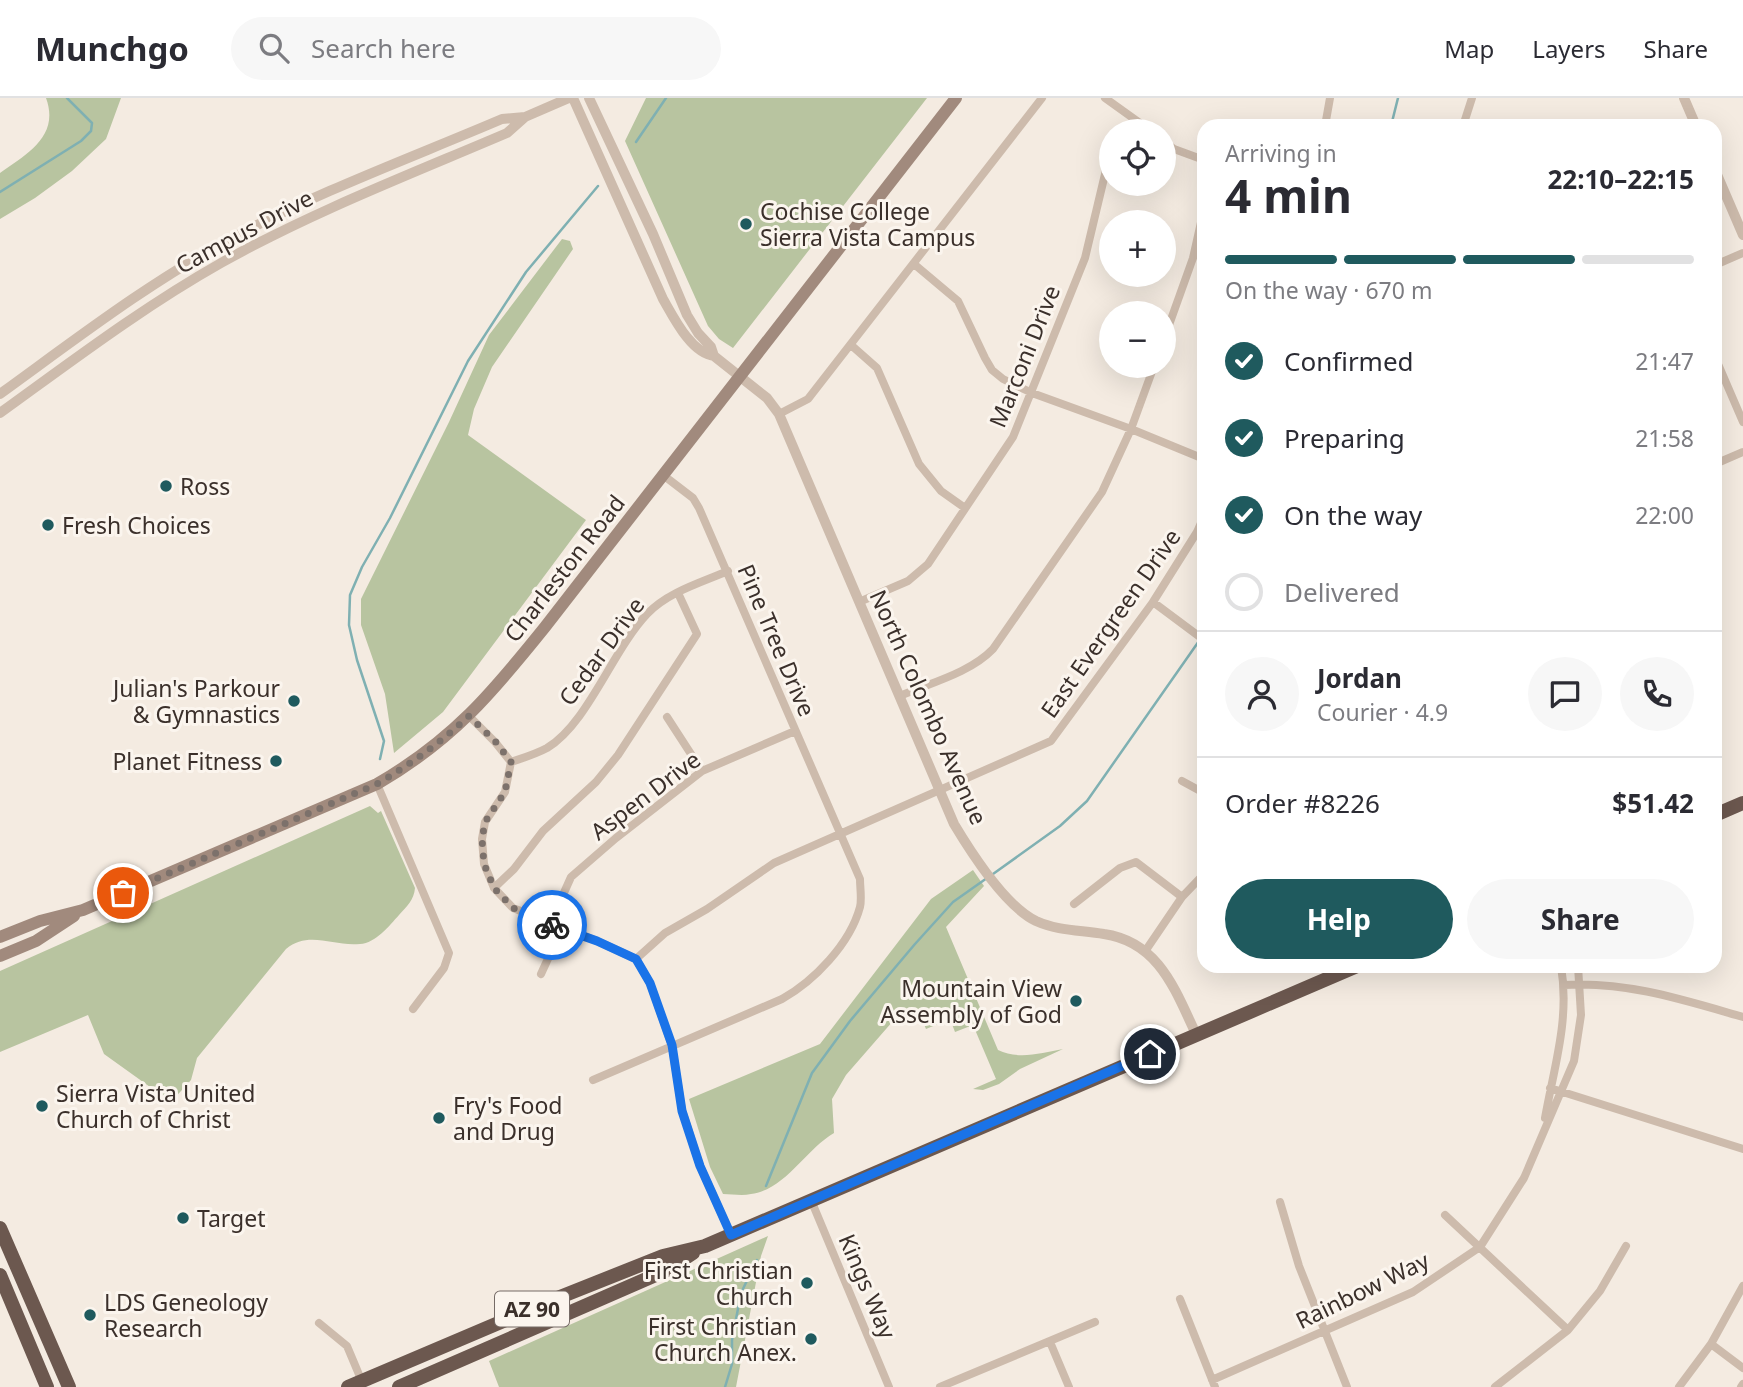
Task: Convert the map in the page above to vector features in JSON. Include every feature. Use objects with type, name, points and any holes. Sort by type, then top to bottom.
[{"type":"highway","points":[[1722,812],[1743,803]]},
{"type":"highway","name":"AZ 90","points":[[358,1385],[586,1286],[663,1256],[731,1235],[1340,973]]},
{"type":"highway","points":[[0,1228],[69,1387]]},
{"type":"highway","name":"AZ 90","points":[[399,1387],[667,1270],[705,1245]]},
{"type":"highway","points":[[0,1275],[47,1387]]},
{"type":"main road","name":"Charleston Road","points":[[0,937],[40,921],[83,910],[377,784],[441,741],[497,687],[956,98]]},
{"type":"main road","name":"Charleston Road","points":[[0,956],[36,941],[83,910]]},
{"type":"street","name":"Campus Drive","points":[[0,394],[144,292],[234,237],[334,190],[502,119],[525,117],[571,98]]},
{"type":"street","name":"North Colombo Avenue","points":[[571,98],[663,299],[693,343],[767,398],[779,414],[954,824],[974,856],[1016,906],[1034,920],[1056,928],[1108,934],[1146,950],[1173,985],[1196,1034]]},
{"type":"street","name":"North Colombo Avenue","points":[[589,98],[653,234],[687,315],[711,347],[714,356]]},
{"type":"street","points":[[779,414],[808,399],[1042,98]]},
{"type":"street","points":[[1105,98],[1135,119]]},
{"type":"street","points":[[1326,119],[1330,98]]},
{"type":"street","points":[[1465,119],[1472,98]]},
{"type":"street","points":[[1684,98],[1693,119]]},
{"type":"street","name":"Campus Drive","points":[[0,413],[148,309],[220,264],[269,237],[507,133],[525,117]]},
{"type":"street","points":[[1176,150],[1197,157]]},
{"type":"street","points":[[1722,186],[1743,235]]},
{"type":"street","name":"Marconi Drive","points":[[859,602],[908,581],[928,564],[1013,437],[1085,258],[1100,196]]},
{"type":"street","points":[[1176,305],[1197,240]]},
{"type":"street","points":[[1722,262],[1743,253]]},
{"type":"street","points":[[914,264],[958,301],[992,370],[1003,379],[1032,393],[1197,456]]},
{"type":"street","points":[[851,345],[877,368],[919,464],[930,480],[965,508]]},
{"type":"street","points":[[1722,373],[1743,422]]},
{"type":"street","points":[[900,696],[971,666],[993,649],[1102,492],[1131,429],[1150,378]]},
{"type":"street","points":[[1722,461],[1743,452]]},
{"type":"street","name":"Pine Tree Drive","points":[[663,475],[693,498],[699,508],[860,879],[861,904],[854,925],[822,970],[804,987],[782,999],[672,1045]]},
{"type":"street","name":"East Evergreen Drive","points":[[636,959],[665,933],[708,909],[774,863],[1051,741],[1153,602],[1197,532]]},
{"type":"street","name":"Cedar Drive","points":[[511,762],[546,748],[561,736],[584,710],[611,662],[646,615],[661,602],[727,571]]},
{"type":"street","points":[[494,888],[514,869],[543,831],[596,782],[618,755],[697,634],[678,593]]},
{"type":"street","points":[[1153,602],[1197,635]]},
{"type":"street","points":[[469,716],[495,741],[511,762],[505,792],[485,822],[482,839],[484,864],[494,888],[513,908],[636,959],[650,983],[672,1045],[682,1111],[700,1166],[731,1235]]},
{"type":"street","points":[[667,717],[702,771]]},
{"type":"street","name":"Aspen Drive","points":[[550,924],[571,877],[616,838],[702,771],[794,731]]},
{"type":"street","points":[[1182,781],[1197,789]]},
{"type":"street","points":[[377,784],[449,953],[444,968],[413,1009]]},
{"type":"street","points":[[1074,904],[1120,868],[1136,862],[1182,897]]},
{"type":"street","points":[[1146,950],[1182,897],[1197,881]]},
{"type":"street","points":[[541,974],[562,928]]},
{"type":"street","name":"Rainbow Way","points":[[1543,1130],[1562,1035],[1563,973]]},
{"type":"street","name":"Rainbow Way","points":[[1213,1384],[1413,1292],[1480,1247],[1524,1178],[1574,1061],[1581,1015],[1579,973]]},
{"type":"street","points":[[1564,985],[1628,987],[1683,999],[1743,1017]]},
{"type":"street","points":[[593,1080],[672,1045]]},
{"type":"street","points":[[1550,1088],[1743,1149]]},
{"type":"street","name":"Kings Way","points":[[811,1200],[889,1387]]},
{"type":"street","points":[[1280,1202],[1299,1266],[1347,1387]]},
{"type":"street","points":[[1445,1215],[1568,1330]]},
{"type":"street","points":[[1494,1387],[1568,1330],[1600,1291],[1626,1246]]},
{"type":"street","points":[[1679,1387],[1711,1344],[1743,1286]]},
{"type":"street","points":[[1180,1299],[1213,1384]]},
{"type":"street","points":[[940,1387],[1095,1322]]},
{"type":"street","points":[[318,1323],[347,1346],[358,1385]]},
{"type":"street","points":[[1049,1342],[1069,1387]]},
{"type":"street","points":[[1711,1344],[1743,1368]]},
{"type":"green space","points":[[46,98],[121,98],[106,139],[72,171],[0,219],[0,173],[30,151],[45,133],[49,123]]},
{"type":"green space","name":"Cochise College Sierra Vista Campus","points":[[646,98],[927,98],[733,348],[719,339],[708,326],[625,141]]},
{"type":"green space","points":[[562,239],[570,241],[573,249],[492,367],[474,409],[468,435],[586,520],[443,712],[394,753],[385,694],[361,625],[361,599],[489,335]]},
{"type":"green space","points":[[370,806],[378,813],[381,811],[415,888],[410,903],[382,933],[366,943],[313,940],[295,943],[286,949],[197,1058],[191,1080],[171,1102],[104,1054],[88,1015],[0,1052],[0,971]]},
{"type":"green space","points":[[973,870],[984,886],[946,927],[998,1050],[1022,1055],[1063,1049],[1020,1069],[999,1084],[983,1090],[973,1089],[996,1079],[973,1025],[955,1032],[950,1019],[926,1029],[918,1010],[893,1021],[846,1075],[832,1099],[834,1133],[774,1185],[751,1194],[723,1194],[710,1167],[689,1099],[820,1044],[931,899]]},
{"type":"green space","points":[[768,1236],[761,1256],[736,1387],[499,1387],[489,1361]]},
{"type":"waterway","points":[[0,192],[81,141],[91,131],[92,123],[67,98]]},
{"type":"waterway","points":[[636,142],[666,98]]},
{"type":"waterway","points":[[1393,119],[1398,98]]},
{"type":"waterway","points":[[380,759],[384,741],[357,660],[349,625],[350,595],[468,361],[526,272],[598,186]]},
{"type":"waterway","points":[[993,874],[1060,826],[1087,801],[1197,644]]},
{"type":"waterway","points":[[766,1186],[812,1073],[850,1021],[915,944],[953,902],[987,878]]},
{"type":"waterway","points":[[725,1387],[732,1364],[732,1340],[741,1293],[757,1260]]},
{"type":"way so far","points":[[123,893],[377,784],[409,765],[469,716],[495,741],[511,762],[505,792],[485,822],[482,839],[484,864],[494,888],[513,908],[552,925]]},
{"type":"place","name":"Cochise College Sierra Vista Campus","points":[[746,224]]},
{"type":"place","name":"Ross","points":[[166,486]]},
{"type":"place","name":"Fresh Choices","points":[[48,525]]},
{"type":"place","name":"Julian's Parkour & Gymnastics","points":[[294,701]]},
{"type":"place","name":"Planet Fitness","points":[[276,761]]},
{"type":"place","name":"Mountain View Assembly of God","points":[[1076,1001]]},
{"type":"place","name":"Sierra Vista United Church of Christ","points":[[42,1106]]},
{"type":"place","name":"Fry's Food and Drug","points":[[439,1118]]},
{"type":"place","name":"Target","points":[[183,1218]]},
{"type":"place","name":"First Christian Church","points":[[807,1283]]},
{"type":"place","name":"LDS Geneology Research","points":[[90,1315]]},
{"type":"place","name":"First Christian Church Anex.","points":[[811,1339]]},
{"type":"route","points":[[552,925],[636,959],[650,983],[672,1045],[682,1111],[700,1166],[731,1235],[1150,1054]]}]
